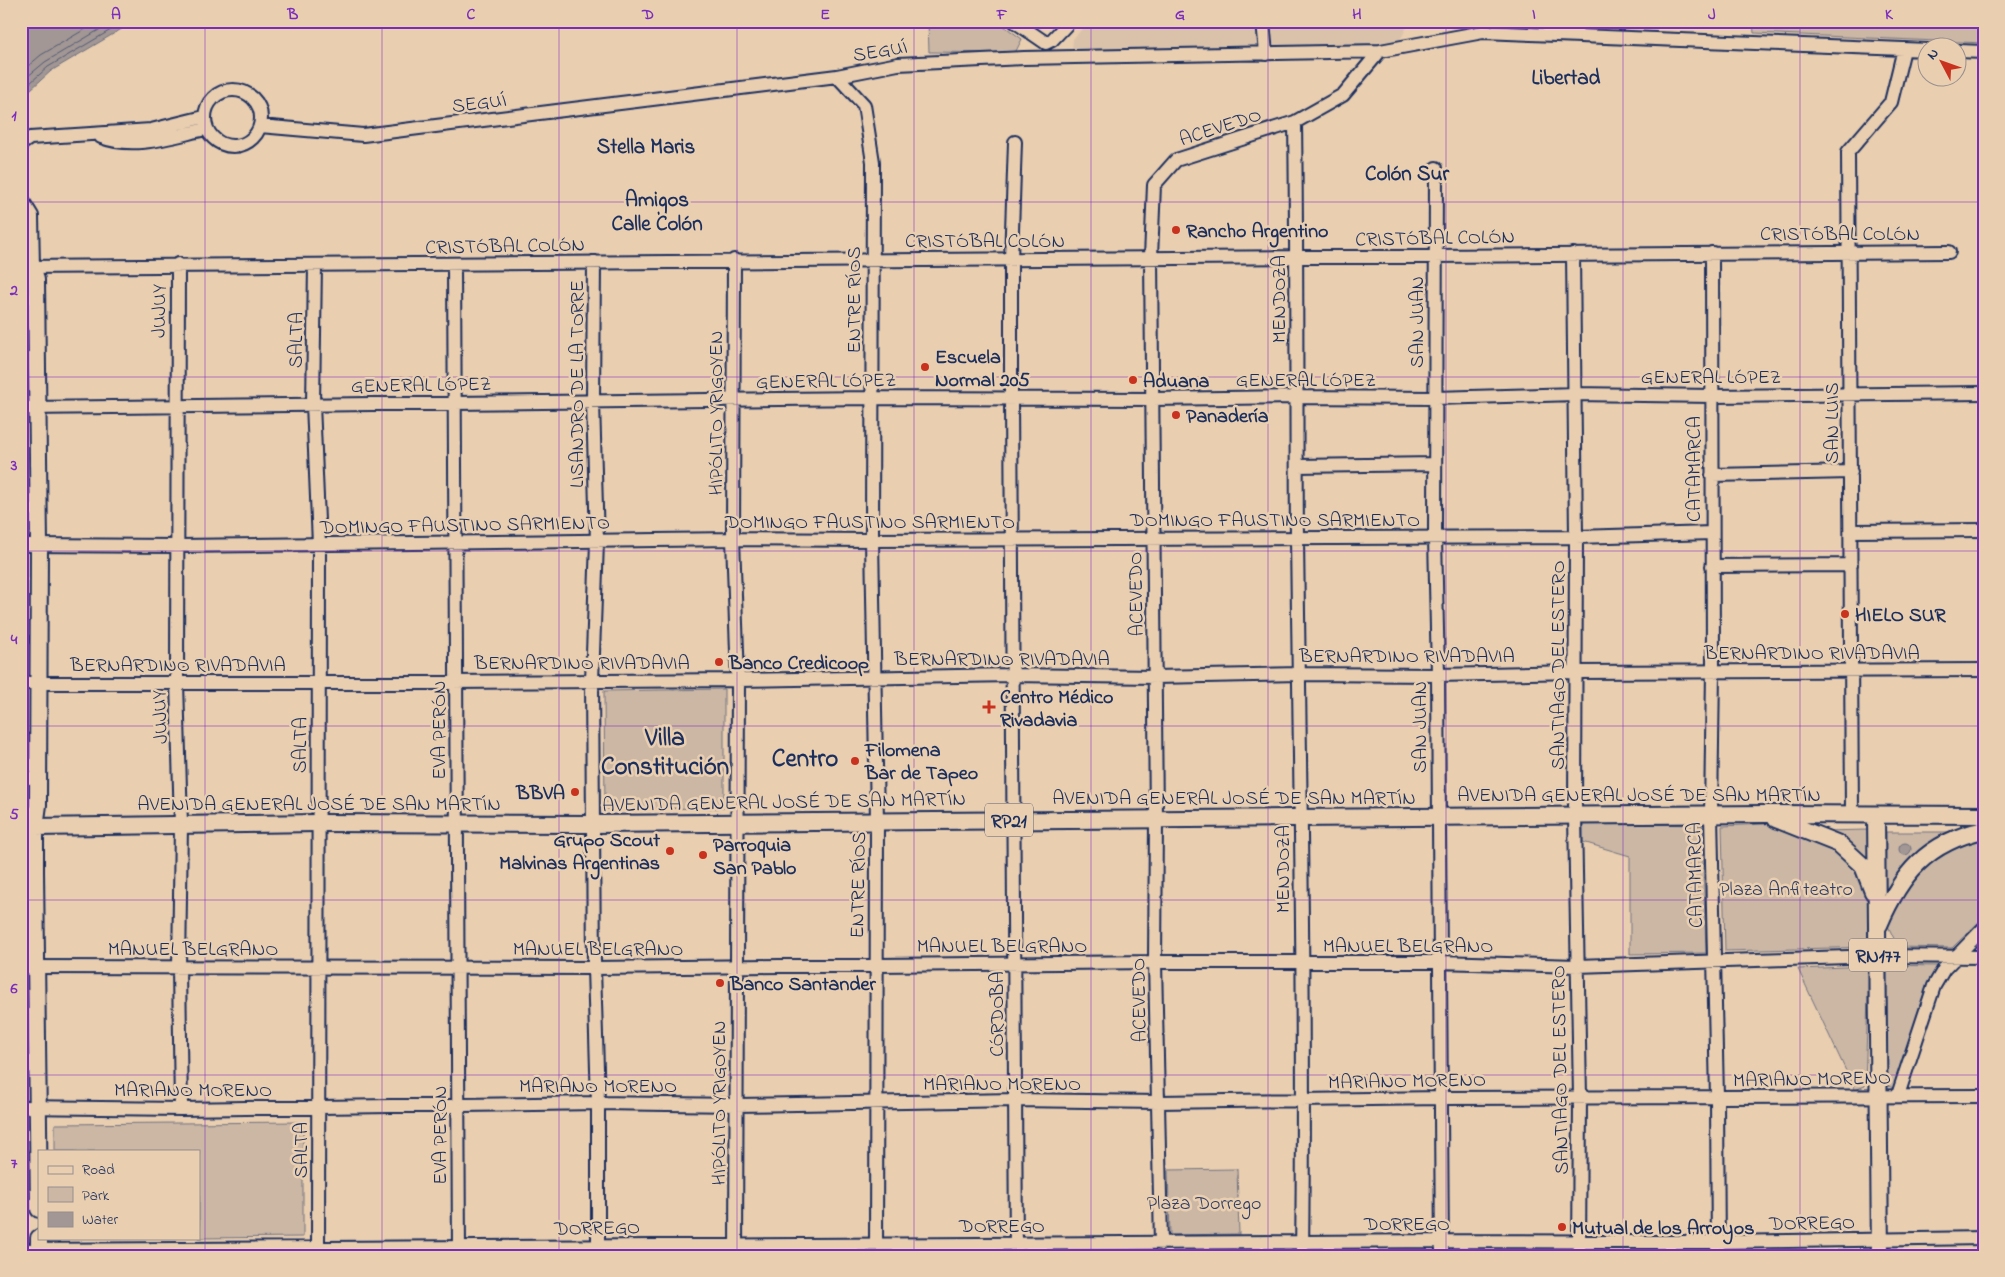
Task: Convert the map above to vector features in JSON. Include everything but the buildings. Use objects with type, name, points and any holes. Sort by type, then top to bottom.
[{"type":"main road","points":[[27,267],[34,545],[25,778],[27,805],[35,827]]},
{"type":"main road","points":[[30,683],[38,805],[28,872],[29,967],[38,1107],[38,1150]]},
{"type":"main road","points":[[1764,814],[1811,831],[1839,844],[1863,866],[1876,900]]},
{"type":"main road","name":"AVENIDA GENERAL JOSÉ DE SAN MARTÍN","points":[[35,827],[456,822],[593,824],[737,821],[1156,820],[1764,814],[1984,815]]},
{"type":"main road","name":"RN177","points":[[1876,815],[1880,1248]]},
{"type":"main road","points":[[1877,930],[1892,898],[1907,874],[1926,854],[1970,833],[1984,830]]},
{"type":"street","points":[[1014,21],[1046,43],[1052,40],[1070,21]]},
{"type":"street","points":[[1263,21],[1266,54]]},
{"type":"street","name":"SEGUÍ","points":[[260,126],[363,135],[837,76],[898,64],[1024,58],[1380,51],[1483,32],[1918,50]]},
{"type":"street","points":[[1024,58],[1038,38]]},
{"type":"street","name":"SAN LUIS","points":[[1852,814],[1853,670],[1848,152],[1891,102],[1904,49]]},
{"type":"street","name":"ACEVEDO","points":[[1161,1244],[1155,962],[1156,820],[1151,257],[1154,185],[1176,160],[1295,122],[1343,95],[1380,51]]},
{"type":"street","points":[[1968,51],[1984,52]]},
{"type":"street","name":"ENTRE RÍOS","points":[[837,76],[864,105],[873,162],[872,540],[877,821],[875,964],[877,1103],[876,1250]]},
{"type":"street","points":[[237,90],[254,100],[259,108],[260,126],[250,141],[242,145],[234,147],[217,142],[205,123],[206,108],[219,94],[237,90]]},
{"type":"street","name":"MENDOZA","points":[[1295,122],[1297,538],[1301,818],[1302,1256]]},
{"type":"street","points":[[21,144],[30,138],[151,130],[205,123]]},
{"type":"street","name":"CÓRDOBA","points":[[1015,142],[1011,260],[1010,398],[1016,1250]]},
{"type":"street","name":"SAN JUAN","points":[[1436,168],[1435,537],[1438,675],[1442,1256]]},
{"type":"street","points":[[21,198],[32,216],[27,267]]},
{"type":"street","name":"CRISTÓBAL COLÓN","points":[[27,267],[178,264],[315,265],[1848,251],[1949,252]]},
{"type":"street","name":"CATAMARCA","points":[[1712,253],[1713,671],[1711,815],[1715,962],[1718,1256]]},
{"type":"street","name":"SANTIAGO DEL ESTERO","points":[[1574,254],[1576,394],[1575,816],[1580,1097],[1579,1256]]},
{"type":"street","name":"HIPÓLITO YRIGOYEN","points":[[734,260],[733,539],[738,680],[736,1250]]},
{"type":"street","name":"LISANDRO DE LA TORRE","points":[[594,262],[593,402],[596,542],[592,680],[594,968],[598,1103],[598,1251]]},
{"type":"street","name":"JUJUY","points":[[178,264],[176,682],[181,825],[179,968],[181,1109]]},
{"type":"street","name":"EVA PERÓN","points":[[454,264],[459,1252]]},
{"type":"street","name":"SALTA","points":[[315,265],[313,404],[319,544],[318,823],[320,967],[318,1252]]},
{"type":"street","name":"GENERAL LÓPEZ","points":[[32,408],[872,398],[1435,398],[1576,394],[1712,396],[1984,393]]},
{"type":"street","points":[[1297,466],[1435,464]]},
{"type":"street","points":[[1712,475],[1850,472]]},
{"type":"street","points":[[1851,531],[1984,530]]},
{"type":"street","name":"DOMINGO FAUSTINO SARMIENTO","points":[[34,545],[454,544],[733,539],[1576,537],[1712,533]]},
{"type":"street","points":[[1712,566],[1851,565]]},
{"type":"street","name":"BERNARDINO RIVADAVIA","points":[[30,683],[319,683],[738,680],[1011,675],[1155,677],[1299,674],[1438,675],[1576,672],[1984,670]]},
{"type":"street","points":[[1898,1095],[1934,986],[1944,969],[1984,928]]},
{"type":"street","name":"MANUEL BELGRANO","points":[[29,967],[458,966],[594,968],[1155,962],[1439,962],[1577,966],[1878,956],[1984,957]]},
{"type":"street","name":"MARIANO MORENO","points":[[21,1107],[181,1109],[598,1103],[736,1105],[1015,1100],[1159,1102],[1441,1098],[1984,1096]]},
{"type":"street","name":"DORREGO","points":[[21,1250],[39,1248],[179,1252],[459,1252],[1016,1250],[1161,1244],[1442,1241],[1718,1242],[1880,1248],[1984,1238]]},
{"type":"shaded area","points":[[1089,21],[1410,21],[1400,40],[1374,43],[1072,52],[1073,39]]},
{"type":"shaded area","points":[[21,210],[27,223],[27,263],[21,270]]},
{"type":"shaded area","points":[[1294,1254],[1294,1256],[1031,1256],[1031,1255]]},
{"type":"green space","points":[[928,21],[997,21],[1022,39],[1015,53],[929,52]]},
{"type":"green space","points":[[1753,21],[1984,21],[1984,43],[1968,42],[1968,38],[1918,38],[1918,40],[1754,33]]},
{"type":"green space","points":[[724,689],[724,808],[605,809],[604,691]]},
{"type":"green space","points":[[1583,823],[1702,825],[1706,953],[1630,954],[1630,856],[1583,842]]},
{"type":"green space","name":"Plaza Anfiteatro","points":[[1786,823],[1863,866],[1869,905],[1868,947],[1725,951],[1722,826]]},
{"type":"green space","points":[[1868,830],[1868,871],[1822,831]]},
{"type":"green space","points":[[1886,832],[1963,832],[1885,901]]},
{"type":"green space","points":[[1984,837],[1984,917],[1952,948],[1898,947],[1888,926],[1892,912],[1924,864],[1956,844]]},
{"type":"green space","points":[[1887,965],[1937,966],[1896,1089],[1886,1085]]},
{"type":"green space","points":[[1869,966],[1865,1086],[1855,1090],[1798,969]]},
{"type":"green space","points":[[303,1122],[303,1237],[200,1238],[200,1150],[55,1150],[55,1124]]},
{"type":"green space","name":"Plaza Dorrego","points":[[1237,1169],[1239,1234],[1170,1235],[1168,1170]]},
{"type":"water","points":[[21,21],[135,21],[51,71],[21,98]]},
{"type":"water","points":[[1903,843],[1907,843],[1911,849],[1907,855],[1903,855],[1899,851],[1899,847]]},
{"type":"place","name":"Rancho Argentino","points":[[1176,230]]},
{"type":"place","name":"Escuela Normal 205","points":[[925,367]]},
{"type":"place","name":"Aduana","points":[[1133,380]]},
{"type":"place","name":"Panadería","points":[[1176,415]]},
{"type":"place","name":"HIELO SUR","points":[[1845,614]]},
{"type":"place","name":"Banco Credicoop","points":[[719,662]]},
{"type":"place","name":"Centro Médico Rivadavia","points":[[989,707]]},
{"type":"place","name":"Filomena Bar de Tapeo","points":[[855,761]]},
{"type":"place","name":"BBVA","points":[[575,792]]},
{"type":"place","name":"Grupo Scout Malvinas Argentinas","points":[[670,851]]},
{"type":"place","name":"Parroquia San Pablo","points":[[703,855]]},
{"type":"place","name":"Banco Santander","points":[[720,983]]},
{"type":"place","name":"Mutual de los Arroyos","points":[[1562,1227]]},
{"type":"district","name":"Libertad","points":[[1566,77]]},
{"type":"district","name":"Stella Maris","points":[[646,146]]},
{"type":"district","name":"Colón Sur","points":[[1407,173]]},
{"type":"district","name":"Amigos Calle Colón","points":[[657,211]]},
{"type":"district","name":"Villa Constitución","points":[[665,750]]},
{"type":"district","name":"Centro","points":[[805,757]]}]
